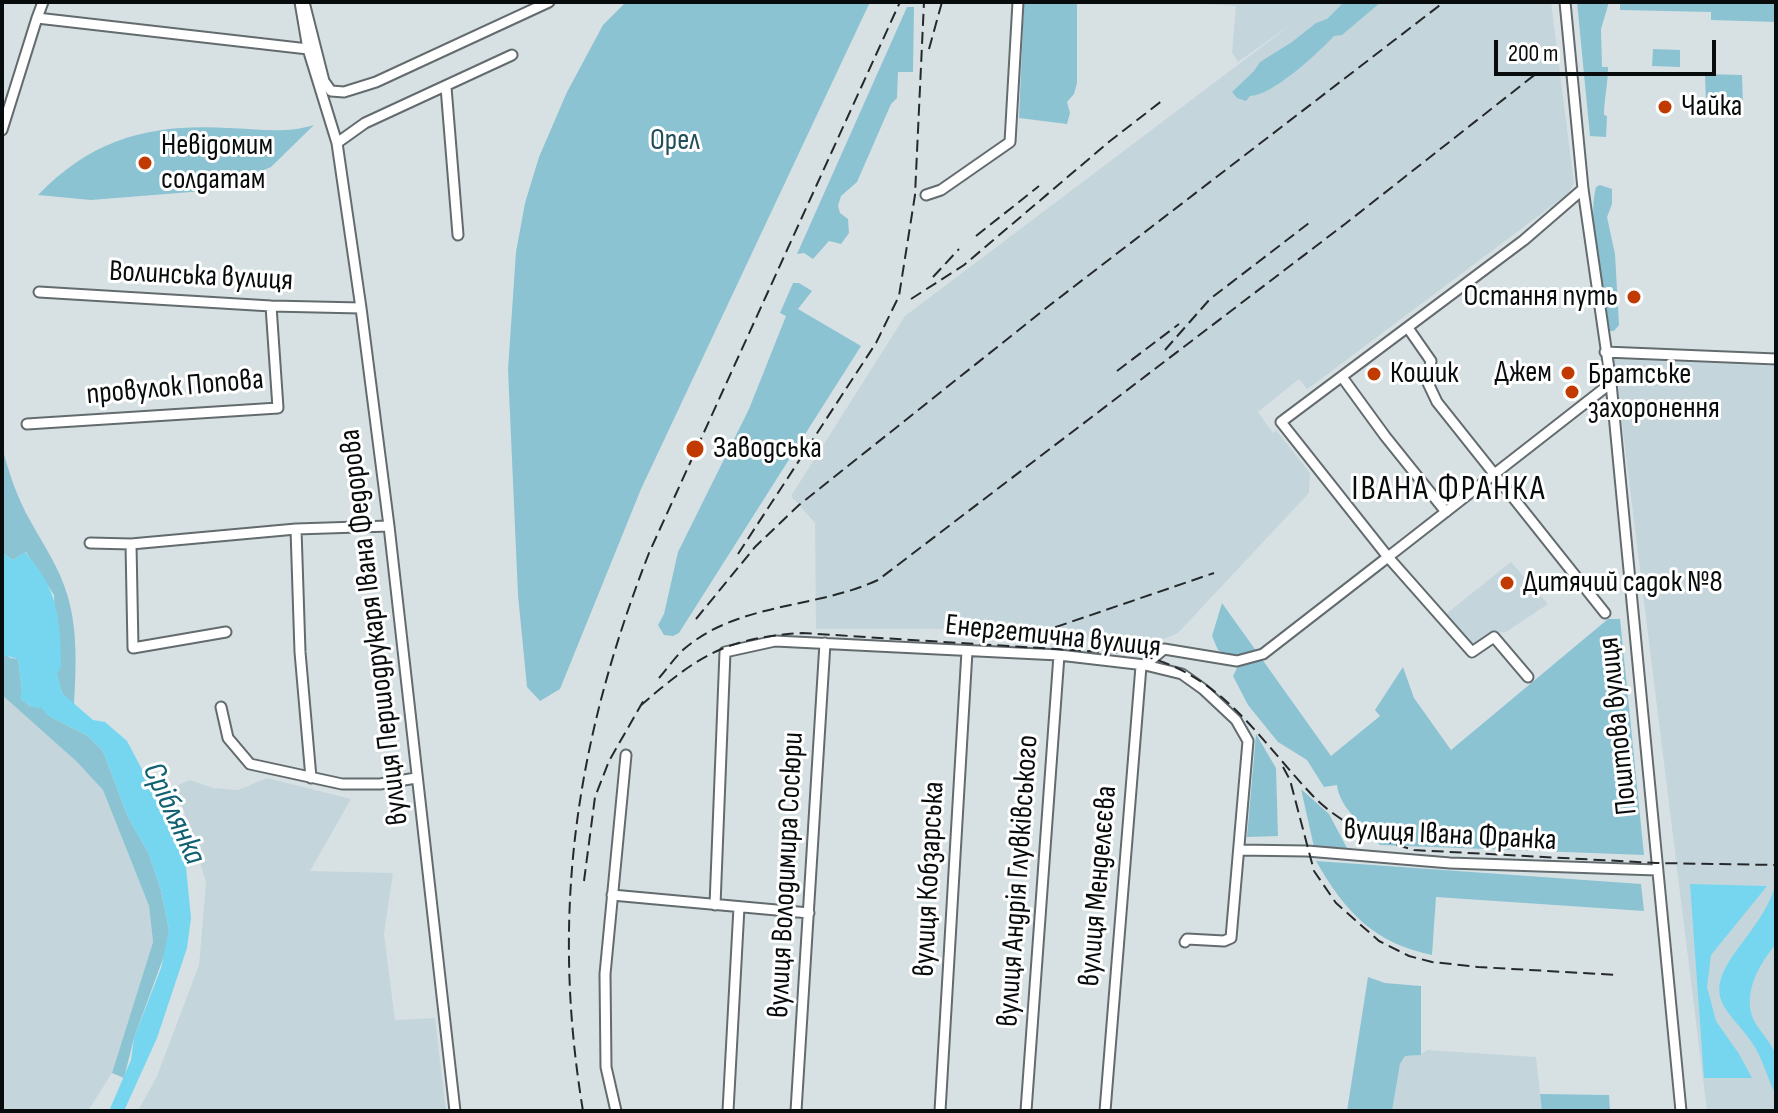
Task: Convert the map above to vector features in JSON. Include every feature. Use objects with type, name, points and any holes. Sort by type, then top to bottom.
[{"type":"street","points":[[2,130],[43,2]]},
{"type":"street","points":[[37,18],[308,49],[302,2]]},
{"type":"street","points":[[302,2],[324,81],[331,91],[344,92],[376,82],[549,2]]},
{"type":"street","points":[[926,195],[941,190],[1010,142],[1018,2]]},
{"type":"street","name":"Поштова вулиця","points":[[1565,2],[1583,189],[1611,383],[1681,1111]]},
{"type":"street","name":"вулиця Першодрукаря Івана Федорова","points":[[308,49],[337,140],[361,308],[389,526],[455,1111]]},
{"type":"street","points":[[337,140],[365,123],[512,55]]},
{"type":"street","points":[[446,87],[458,235]]},
{"type":"street","points":[[1528,677],[1494,637],[1472,652],[1388,557],[1281,422],[1524,240],[1583,189]]},
{"type":"street","name":"Волинська вулиця","points":[[39,292],[271,306],[361,308]]},
{"type":"street","name":"провулок Попова","points":[[27,424],[278,408],[271,306]]},
{"type":"street","points":[[1408,328],[1431,361],[1427,381],[1437,402],[1605,613]]},
{"type":"street","points":[[1605,352],[1776,359]]},
{"type":"street","points":[[1342,377],[1446,512]]},
{"type":"street","points":[[1143,665],[1164,649],[1237,661],[1263,654],[1611,383]]},
{"type":"street","points":[[90,543],[131,544],[296,529],[389,526]]},
{"type":"street","points":[[296,529],[300,652],[311,778]]},
{"type":"street","points":[[131,544],[133,648],[226,632]]},
{"type":"street","name":"Енергетична вулиця","points":[[715,905],[725,652],[775,641],[1059,655],[1143,665],[1182,674],[1224,708],[1248,741],[1231,938],[1224,941],[1187,939],[1185,942]]},
{"type":"street","name":"вулиця Володимира Сосюри","points":[[796,1111],[825,643]]},
{"type":"street","name":"вулиця Кобзарська","points":[[940,1111],[967,651]]},
{"type":"street","name":"вулиця Андрія Глувківського","points":[[1026,1111],[1059,655]]},
{"type":"street","name":"вулиця Менделєєва","points":[[1105,1111],[1143,665]]},
{"type":"street","points":[[221,707],[228,738],[250,764],[342,784],[380,784],[416,778]]},
{"type":"street","points":[[616,1111],[606,1067],[605,974],[626,755]]},
{"type":"street","name":"вулиця Івана Франка","points":[[1239,850],[1307,851],[1450,863],[1657,870]]},
{"type":"street","points":[[612,895],[809,913]]},
{"type":"street","points":[[728,1111],[739,907]]},
{"type":"shaded area","points":[[1174,2],[1551,2],[1574,183],[1569,193],[1317,382],[1307,389],[1299,379],[1258,412],[1310,473],[1309,493],[1178,633],[1155,643],[1010,639],[1009,629],[816,629],[815,523],[791,496],[905,316],[1296,21],[1238,62],[1232,53],[1236,6]]},
{"type":"shaded area","points":[[1614,359],[1776,366],[1776,1111],[1707,1111]]},
{"type":"shaded area","points":[[25,552],[45,579],[55,606],[61,650],[61,667],[57,673],[62,693],[93,720],[105,722],[127,741],[181,843],[186,867],[191,918],[187,948],[157,1038],[124,1111],[109,1111],[131,1060],[134,1038],[161,968],[169,930],[161,890],[149,854],[128,817],[103,751],[88,736],[47,715],[42,708],[24,702],[20,697],[18,659],[3,655],[2,553],[13,560]]},
{"type":"shaded area","name":"Дитячий садок №8","points":[[1511,562],[1548,604],[1506,632],[1490,633],[1474,646],[1446,614]]},
{"type":"shaded area","points":[[2,695],[76,761],[103,790],[149,906],[153,942],[112,1073],[88,1111],[2,1111]]},
{"type":"shaded area","points":[[267,778],[351,799],[310,871],[393,873],[384,934],[395,1020],[435,1018],[446,1111],[138,1111],[157,1076],[199,965],[206,882],[176,786],[190,780],[213,788],[238,790]]},
{"type":"shaded area","points":[[1690,884],[1767,886],[1711,955],[1707,987],[1716,1021],[1752,1078],[1704,1078]]},
{"type":"shaded area","points":[[1775,886],[1776,944],[1753,982],[1750,1003],[1756,1024],[1776,1056],[1776,1095],[1756,1049],[1720,996],[1724,971],[1763,913]]},
{"type":"shaded area","points":[[1427,1050],[1536,1057],[1542,1111],[1392,1111],[1400,1064],[1405,1056],[1420,1055]]},
{"type":"green space","name":"Орел","points":[[626,2],[870,2],[641,489],[560,689],[540,701],[527,687],[518,595],[508,369],[516,252],[525,203],[539,157],[567,92],[603,25]]},
{"type":"green space","points":[[1024,2],[1077,3],[1077,83],[1074,94],[1067,102],[1070,113],[1067,124],[1019,118]]},
{"type":"green space","points":[[1344,2],[1381,2],[1270,89],[1250,96],[1246,101],[1237,98],[1232,92],[1260,62],[1316,23],[1327,19]]},
{"type":"green space","points":[[1577,2],[1609,2],[1601,29],[1602,67],[1608,67],[1604,115],[1607,116],[1606,137],[1590,136]]},
{"type":"green space","points":[[1620,2],[1776,2],[1776,22],[1711,20],[1711,12],[1620,10]]},
{"type":"green space","points":[[907,7],[914,7],[913,72],[898,72],[897,98],[891,104],[857,182],[841,196],[838,206],[840,213],[848,219],[849,233],[841,244],[829,241],[813,259],[804,253],[797,254]]},
{"type":"green space","points":[[1653,49],[1680,50],[1680,67],[1652,66]]},
{"type":"green space","points":[[1705,74],[1742,75],[1743,106],[1706,105]]},
{"type":"green space","points":[[314,125],[271,167],[216,190],[91,200],[38,195],[80,160],[102,148],[148,132],[199,127],[282,130]]},
{"type":"green space","points":[[1600,185],[1612,189],[1612,204],[1607,217],[1615,254],[1619,325],[1614,331],[1606,331],[1594,224],[1594,196],[1596,187]]},
{"type":"green space","points":[[793,283],[812,291],[798,309],[861,346],[679,633],[664,635],[658,625],[664,614],[678,552],[749,409],[786,316],[780,313]]},
{"type":"green space","points":[[2,447],[22,504],[56,566],[71,607],[76,663],[74,705],[62,693],[56,673],[54,595],[26,552],[13,560],[2,553]]},
{"type":"green space","points":[[1222,603],[1331,756],[1380,716],[1375,710],[1403,667],[1414,698],[1451,750],[1608,619],[1620,619],[1644,855],[1380,845],[1348,810],[1337,785],[1324,787],[1307,760],[1278,742],[1248,705],[1233,676],[1237,661],[1218,650],[1212,636]]},
{"type":"green space","points":[[2,651],[10,658],[18,659],[21,699],[88,736],[103,751],[128,817],[149,854],[161,890],[169,930],[165,953],[134,1038],[124,1078],[112,1073],[153,942],[149,906],[103,790],[76,761],[2,695]]},
{"type":"green space","points":[[1256,734],[1276,768],[1278,836],[1247,837]]},
{"type":"green space","points":[[1301,789],[1329,814],[1347,848],[1314,847]]},
{"type":"green space","points":[[1316,861],[1641,884],[1644,911],[1436,897],[1432,955],[1393,942],[1363,923],[1338,896]]},
{"type":"green space","points":[[1368,977],[1385,983],[1421,986],[1421,1055],[1405,1056],[1400,1064],[1392,1111],[1347,1111]]},
{"type":"green space","points":[[1540,1094],[1609,1095],[1610,1111],[1542,1111]]},
{"type":"railway","points":[[583,1111],[573,1038],[569,966],[570,896],[576,828],[587,759],[603,691],[649,553],[900,2]]},
{"type":"railway","points":[[738,554],[876,343],[899,296],[915,195],[924,2]]},
{"type":"railway","points":[[929,49],[942,2]]},
{"type":"railway","points":[[696,619],[755,547],[799,505],[1050,305],[1444,2]]},
{"type":"railway","points":[[659,678],[684,649],[729,622],[878,580],[1345,224],[1537,73]]},
{"type":"railway","points":[[911,299],[964,265],[1163,100]]},
{"type":"railway","points":[[976,236],[1039,186]]},
{"type":"railway","points":[[1165,350],[1210,299],[1309,223]]},
{"type":"railway","points":[[933,277],[959,249]]},
{"type":"railway","points":[[1117,371],[1179,324]]},
{"type":"railway","points":[[1002,636],[1050,629],[1214,573]]},
{"type":"railway","points":[[640,706],[679,674],[714,653],[752,639],[802,633],[1135,654],[1191,675],[1214,691],[1255,730],[1324,806],[1360,830],[1400,846],[1414,850],[1656,863],[1776,865]]},
{"type":"railway","points":[[584,881],[595,797],[609,761],[645,698]]},
{"type":"railway","points":[[1283,767],[1290,780],[1314,871],[1336,903],[1379,941],[1409,956],[1432,962],[1618,975]]},
{"type":"place","name":"Чайка","points":[[1665,107]]},
{"type":"place","name":"Невідомим солдатам","points":[[145,163]]},
{"type":"place","name":"Остання путь","points":[[1634,297]]},
{"type":"place","name":"Джем","points":[[1568,373]]},
{"type":"place","name":"Кошик","points":[[1374,374]]},
{"type":"place","name":"Братське захоронення","points":[[1572,392]]},
{"type":"place","name":"Заводська","points":[[695,449]]},
{"type":"place","name":"Дитячий садок №8","points":[[1507,583]]},
{"type":"district","name":"ІВАНА ФРАНКА","points":[[1449,490]]},
{"type":"water label","name":"Сріблянка","points":[[173,814]]}]
